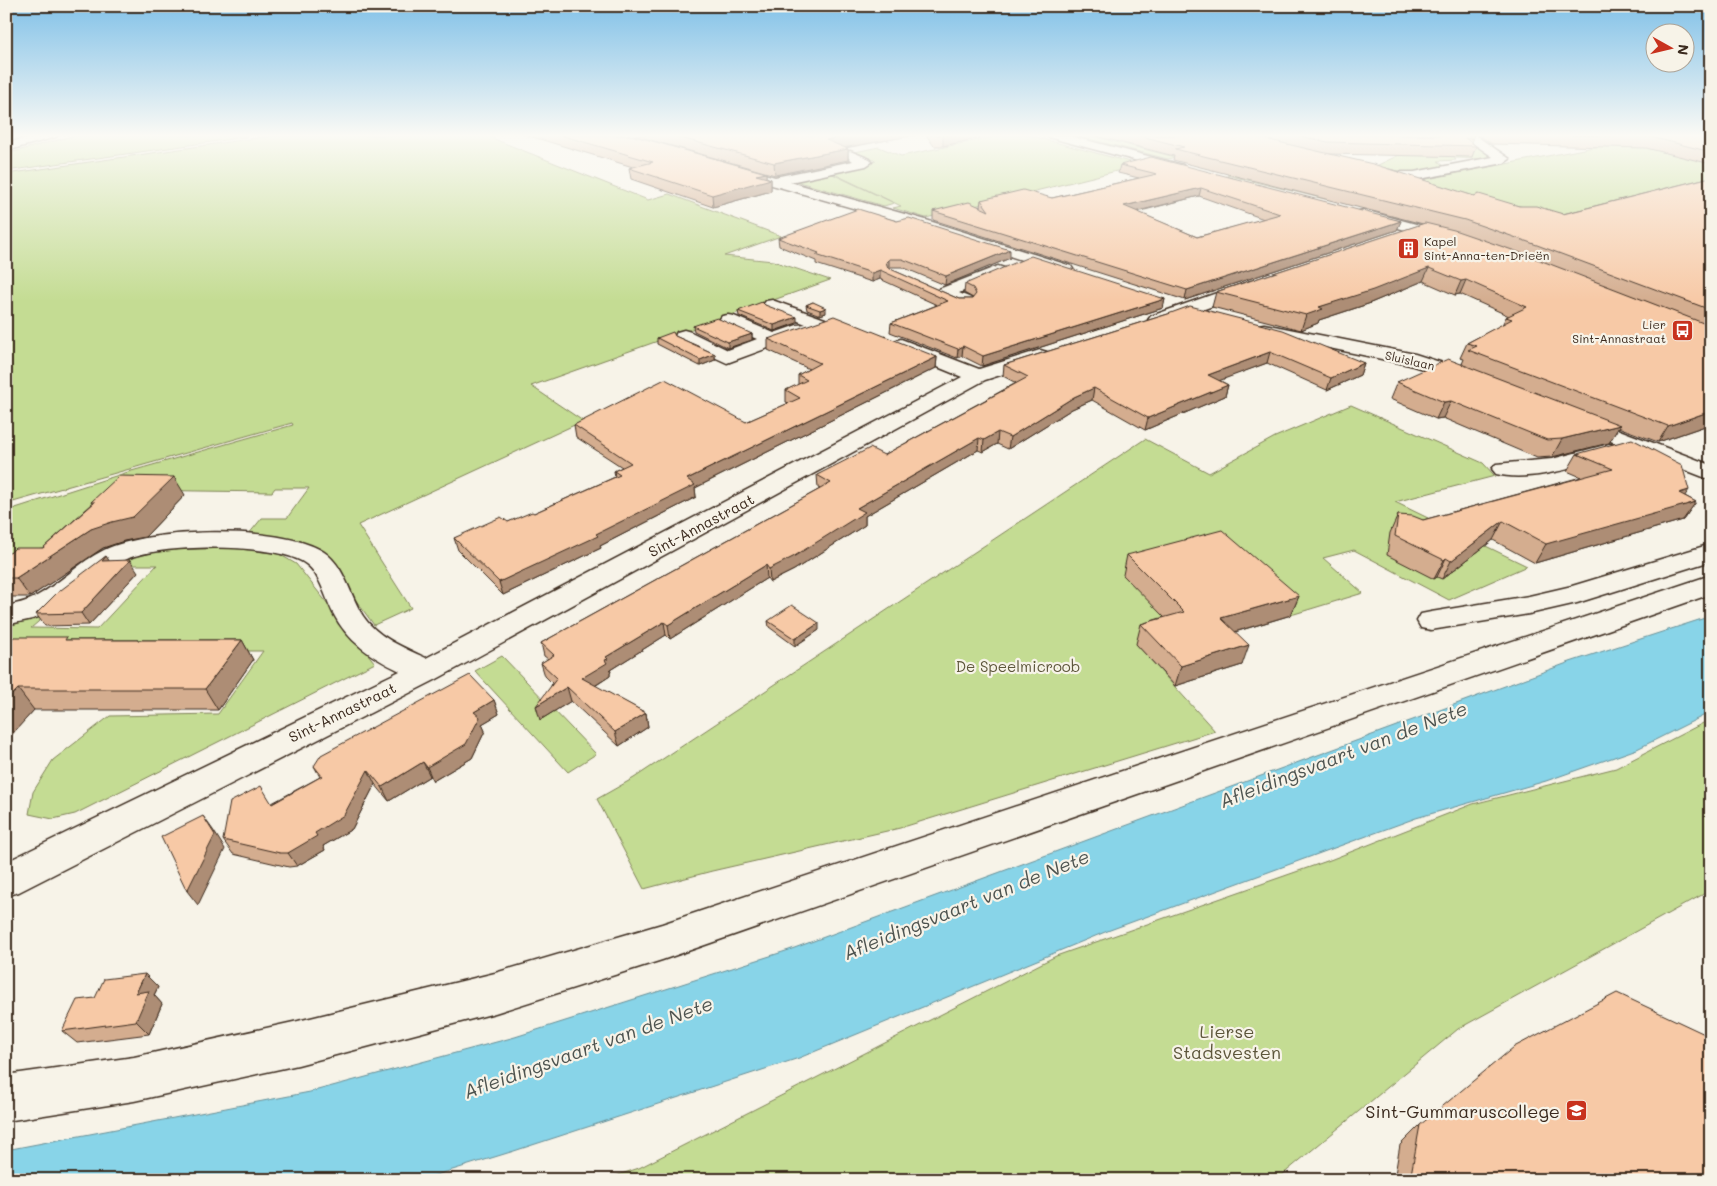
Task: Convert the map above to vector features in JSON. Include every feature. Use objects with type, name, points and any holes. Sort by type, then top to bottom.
[{"type":"main road","points":[[808,190],[921,222],[1078,273]]},
{"type":"main road","points":[[1351,211],[1461,241]]},
{"type":"main road","points":[[1390,239],[1420,229]]},
{"type":"main road","points":[[944,293],[1029,258]]},
{"type":"main road","points":[[1131,328],[1176,305],[1266,281]]},
{"type":"main road","points":[[928,286],[965,302]]},
{"type":"main road","points":[[684,336],[727,357],[827,321],[772,305]]},
{"type":"main road","points":[[1176,305],[1224,316]]},
{"type":"main road","points":[[728,320],[774,340]]},
{"type":"main road","name":"Sluislaan","points":[[1248,324],[1287,334],[1415,360],[1484,384]]},
{"type":"main road","points":[[888,340],[978,376]]},
{"type":"main road","name":"Sint-Annastraat","points":[[6,880],[426,671],[978,376],[1067,348]]},
{"type":"main road","points":[[1565,416],[1711,473]]},
{"type":"main road","points":[[1504,470],[1552,466],[1637,444]]},
{"type":"main road","points":[[6,616],[48,602],[100,562],[139,546],[198,542],[269,543],[297,550],[313,557],[324,567],[354,624],[370,641],[426,671]]},
{"type":"main road","points":[[1431,621],[1529,605],[1577,594],[1711,552]]},
{"type":"main road","points":[[6,1098],[134,1079],[298,1043],[496,993],[662,942],[1711,584]]},
{"type":"green space","points":[[6,190],[624,190],[648,200],[669,194],[781,236],[724,256],[773,261],[830,280],[531,386],[583,421],[358,525],[411,608],[374,625],[319,550],[281,537],[248,535],[262,518],[287,518],[309,488],[275,488],[272,492],[128,490],[91,524],[102,552],[69,566],[6,565],[6,511],[128,472],[293,425],[292,423],[6,504]]},
{"type":"green space","points":[[828,190],[867,190],[894,203],[884,206]]},
{"type":"green space","points":[[868,190],[1038,190],[926,218],[893,208],[901,206]]},
{"type":"green space","points":[[1290,190],[1300,190],[1328,198],[1368,190],[1684,190],[1583,221],[1325,199]]},
{"type":"green space","name":"De Speelmicroob","points":[[1351,405],[1483,463],[1495,476],[1395,502],[1527,566],[1449,600],[1354,550],[1323,558],[1363,593],[1291,615],[1216,549],[1178,632],[1136,644],[1215,731],[900,828],[712,871],[644,889],[597,799],[634,778],[1145,439],[1209,473],[1275,437]]},
{"type":"green space","points":[[232,548],[279,554],[296,564],[375,663],[75,814],[53,819],[29,814],[33,792],[53,760],[110,716],[218,714],[263,651],[24,651],[6,669],[6,621],[45,616],[31,628],[97,629],[157,565],[109,565],[161,550]]},
{"type":"green space","points":[[502,656],[596,754],[568,772],[475,671]]},
{"type":"green space","name":"Lierse Stadsvesten","points":[[1711,719],[1711,890],[1458,1029],[1276,1180],[604,1180],[639,1168],[1056,956],[1330,860],[1473,804],[1616,768]]},
{"type":"water","name":"Afleidingsvaart van de Nete","points":[[1711,616],[1711,712],[1637,749],[1546,781],[1416,818],[1110,930],[799,1058],[420,1180],[6,1180],[6,1150],[310,1092],[515,1037],[789,950],[1570,662]]},
{"type":"building","points":[[698,190],[729,190],[712,195]]},
{"type":"building","points":[[1022,190],[1052,198],[1085,190],[1191,190],[1124,206],[1197,237],[1280,214],[1208,190],[1281,190],[1401,221],[1187,290],[933,211],[969,202],[989,211],[981,200]]},
{"type":"building","points":[[1344,190],[1456,190],[1474,196],[1479,194],[1519,206],[1536,206],[1563,214],[1658,190],[1711,190],[1711,310],[1537,245],[1465,220]]},
{"type":"building","points":[[858,209],[897,221],[909,218],[1010,250],[946,276],[902,259],[889,259],[886,262],[888,268],[959,299],[972,299],[976,294],[973,288],[965,284],[1031,256],[1165,299],[983,356],[963,346],[958,349],[891,323],[948,301],[880,270],[872,273],[816,255],[819,253],[778,238]]},
{"type":"building","points":[[1425,223],[1454,230],[1524,254],[1711,326],[1711,411],[1668,426],[1468,350],[1477,346],[1467,343],[1512,319],[1506,317],[1527,307],[1466,280],[1461,281],[1429,268],[1373,290],[1319,307],[1323,309],[1306,315],[1216,292]]},
{"type":"building","points":[[762,302],[765,305],[797,317],[774,325],[738,311]]},
{"type":"building","points":[[813,302],[826,308],[820,310],[806,305]]},
{"type":"building","points":[[1190,306],[1283,330],[1364,363],[1331,378],[1270,352],[1208,375],[1228,385],[1148,418],[1094,388],[1074,397],[1010,437],[998,432],[984,440],[979,438],[857,508],[865,512],[793,557],[769,569],[766,565],[668,625],[664,622],[606,657],[608,659],[605,660],[607,663],[582,678],[646,713],[615,732],[567,687],[536,706],[557,678],[541,663],[554,655],[541,643],[831,483],[817,475],[870,448],[884,455],[1028,377],[1004,365]]},
{"type":"building","points":[[834,316],[937,357],[687,479],[695,485],[596,534],[598,536],[499,582],[454,538],[501,517],[508,522],[532,512],[534,513],[620,475],[614,471],[631,463],[574,425],[665,379],[746,422],[800,398],[786,390],[807,380],[798,375],[820,363],[768,339]]},
{"type":"building","points":[[717,318],[752,334],[728,342],[693,326]]},
{"type":"building","points":[[673,332],[675,336],[715,354],[700,360],[657,338]]},
{"type":"building","points":[[1448,359],[1620,425],[1562,439],[1547,440],[1451,401],[1444,402],[1397,382]]},
{"type":"building","points":[[1632,439],[1682,465],[1689,490],[1679,493],[1696,502],[1546,544],[1503,521],[1451,561],[1446,558],[1444,560],[1395,536],[1398,515],[1413,516],[1423,520],[1613,469],[1577,454]]},
{"type":"building","points":[[119,476],[174,477],[133,517],[91,529],[16,578],[6,578],[6,553],[10,553],[15,548],[43,548],[95,502],[91,502]]},
{"type":"building","points":[[1222,530],[1299,596],[1221,618],[1249,645],[1181,666],[1141,624],[1184,612],[1127,555]]},
{"type":"building","points":[[106,556],[102,561],[130,560],[81,613],[36,614],[57,593]]},
{"type":"building","points":[[792,605],[819,623],[795,639],[768,621]]},
{"type":"building","points":[[14,637],[67,637],[65,640],[242,640],[205,689],[18,689],[6,701],[6,645]]},
{"type":"building","points":[[470,675],[494,700],[474,712],[480,717],[466,744],[427,767],[423,762],[382,787],[368,770],[344,815],[315,833],[317,836],[288,853],[280,853],[223,840],[230,802],[261,786],[272,804],[322,776],[314,766],[321,755]]},
{"type":"building","points":[[203,816],[215,835],[187,891],[161,837]]},
{"type":"building","points":[[145,974],[136,993],[149,991],[136,1021],[62,1031],[77,1000],[95,998],[104,979]]},
{"type":"building","name":"Sint-Gummaruscollege","points":[[1617,993],[1711,1037],[1711,1180],[1410,1180],[1420,1125],[1514,1047]]},
{"type":"place","name":"Kapel Sint-Anna-ten-Drieën","points":[[1408,248]]},
{"type":"place","name":"Lier Sint-Annastraat","points":[[1682,331]]},
{"type":"place","name":"Sint-Gummaruscollege","points":[[1576,1111]]}]
